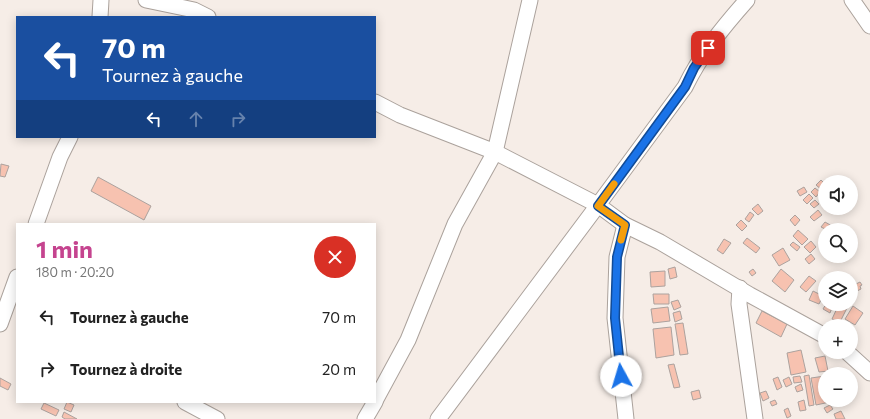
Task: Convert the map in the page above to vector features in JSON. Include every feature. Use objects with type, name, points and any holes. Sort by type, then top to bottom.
[{"type":"street","points":[[100,16],[101,0]]},
{"type":"street","points":[[146,0],[194,10],[206,16]]},
{"type":"street","points":[[376,400],[408,340],[455,224],[495,152],[530,0]]},
{"type":"street","points":[[438,419],[598,206],[685,87],[694,68],[714,38],[747,0]]},
{"type":"street","points":[[852,0],[870,26]]},
{"type":"street","points":[[376,103],[400,115],[495,152],[598,206],[625,225],[660,242],[818,332]]},
{"type":"street","points":[[36,223],[60,157],[70,138]]},
{"type":"street","points":[[625,225],[617,257],[615,318],[626,419]]},
{"type":"street","points":[[0,324],[8,308],[16,280]]},
{"type":"street","points":[[740,288],[739,304],[755,419]]},
{"type":"street","points":[[855,359],[870,373]]},
{"type":"street","points":[[187,403],[218,419]]},
{"type":"street","points":[[365,419],[374,403]]},
{"type":"building","points":[[1,164],[9,166],[5,177],[0,176]]},
{"type":"building","points":[[98,177],[151,206],[144,220],[91,191]]},
{"type":"building","points":[[804,187],[807,192],[800,196],[797,191]]},
{"type":"building","points":[[815,188],[818,190],[818,194],[816,197],[811,192]]},
{"type":"building","points":[[809,194],[813,198],[807,204],[803,200]]},
{"type":"building","points":[[815,200],[818,203],[814,208],[810,204]]},
{"type":"building","points":[[758,204],[763,211],[758,215],[752,209]]},
{"type":"building","points":[[818,210],[818,215],[822,215],[814,221],[810,217]]},
{"type":"building","points":[[750,212],[754,215],[749,222],[745,219]]},
{"type":"building","points":[[795,215],[800,220],[795,226],[790,220]]},
{"type":"building","points":[[741,220],[747,226],[742,231],[736,225]]},
{"type":"building","points":[[798,230],[808,239],[802,245],[793,236]]},
{"type":"building","points":[[747,238],[760,248],[756,253],[743,243]]},
{"type":"building","points":[[724,239],[731,243],[723,254],[717,250]]},
{"type":"building","points":[[811,241],[816,247],[810,253],[804,247]]},
{"type":"building","points":[[793,242],[800,247],[797,251],[790,245]]},
{"type":"building","points":[[783,248],[790,260],[779,266],[772,255]]},
{"type":"building","points":[[811,254],[815,259],[809,264],[805,259]]},
{"type":"building","points":[[675,267],[677,277],[670,279],[668,269]]},
{"type":"building","points":[[753,269],[756,273],[752,276],[749,272]]},
{"type":"building","points":[[781,269],[794,280],[785,292],[772,281]]},
{"type":"building","points":[[665,271],[665,286],[651,287],[650,272]]},
{"type":"building","points":[[809,276],[816,281],[806,292],[800,287]]},
{"type":"building","points":[[860,282],[862,285],[860,286],[861,289],[858,290],[858,283]]},
{"type":"building","points":[[813,291],[818,294],[818,304],[809,300]]},
{"type":"building","points":[[653,294],[669,294],[669,304],[654,304]]},
{"type":"building","points":[[678,300],[681,307],[674,310],[671,302]]},
{"type":"building","points":[[668,307],[670,321],[653,323],[651,309]]},
{"type":"building","points":[[858,310],[863,313],[858,320],[858,319],[845,319],[850,311],[858,311]]},
{"type":"building","points":[[680,311],[682,319],[675,322],[673,313]]},
{"type":"building","points":[[762,311],[787,324],[781,337],[756,323]]},
{"type":"building","points":[[836,311],[846,311],[842,319],[832,319]]},
{"type":"building","points":[[683,323],[688,354],[680,355],[675,324]]},
{"type":"building","points":[[671,327],[674,355],[656,358],[653,329]]},
{"type":"building","points":[[801,350],[806,372],[791,375],[787,353]]},
{"type":"building","points":[[815,358],[826,359],[827,367],[818,367],[818,368]]},
{"type":"building","points":[[674,364],[680,387],[674,388],[668,365]]},
{"type":"building","points":[[809,375],[814,405],[809,406],[804,376]]},
{"type":"building","points":[[800,376],[802,382],[794,383],[793,377]]},
{"type":"building","points":[[778,377],[782,387],[777,390],[773,379]]},
{"type":"building","points":[[789,377],[792,384],[786,387],[783,380]]},
{"type":"building","points":[[818,377],[818,405],[816,405],[811,378]]},
{"type":"building","points":[[0,378],[11,384],[8,390],[0,386]]},
{"type":"building","points":[[801,384],[803,390],[797,392],[795,387]]},
{"type":"building","points":[[699,390],[701,398],[693,400],[691,392]]},
{"type":"building","points":[[766,391],[769,398],[763,401],[760,393]]},
{"type":"building","points":[[775,400],[777,404],[772,406],[770,402]]},
{"type":"building","points":[[804,400],[806,410],[800,411],[798,402]]},
{"type":"building","points":[[44,403],[59,410],[56,416],[41,409]]},
{"type":"building","points":[[67,403],[74,405],[71,412],[64,409]]},
{"type":"building","points":[[832,407],[833,409],[827,413],[824,408]]},
{"type":"building","points":[[788,408],[791,416],[787,418],[784,410]]},
{"type":"building","points":[[841,411],[845,419],[836,419],[834,414]]},
{"type":"building","points":[[64,412],[77,419],[65,419],[62,417]]},
{"type":"slow traffic","points":[[614,184],[598,206],[625,225],[621,240]]},
{"type":"route","points":[[621,376],[615,318],[617,257],[625,225],[598,206],[685,87],[694,68],[708,48]]}]
